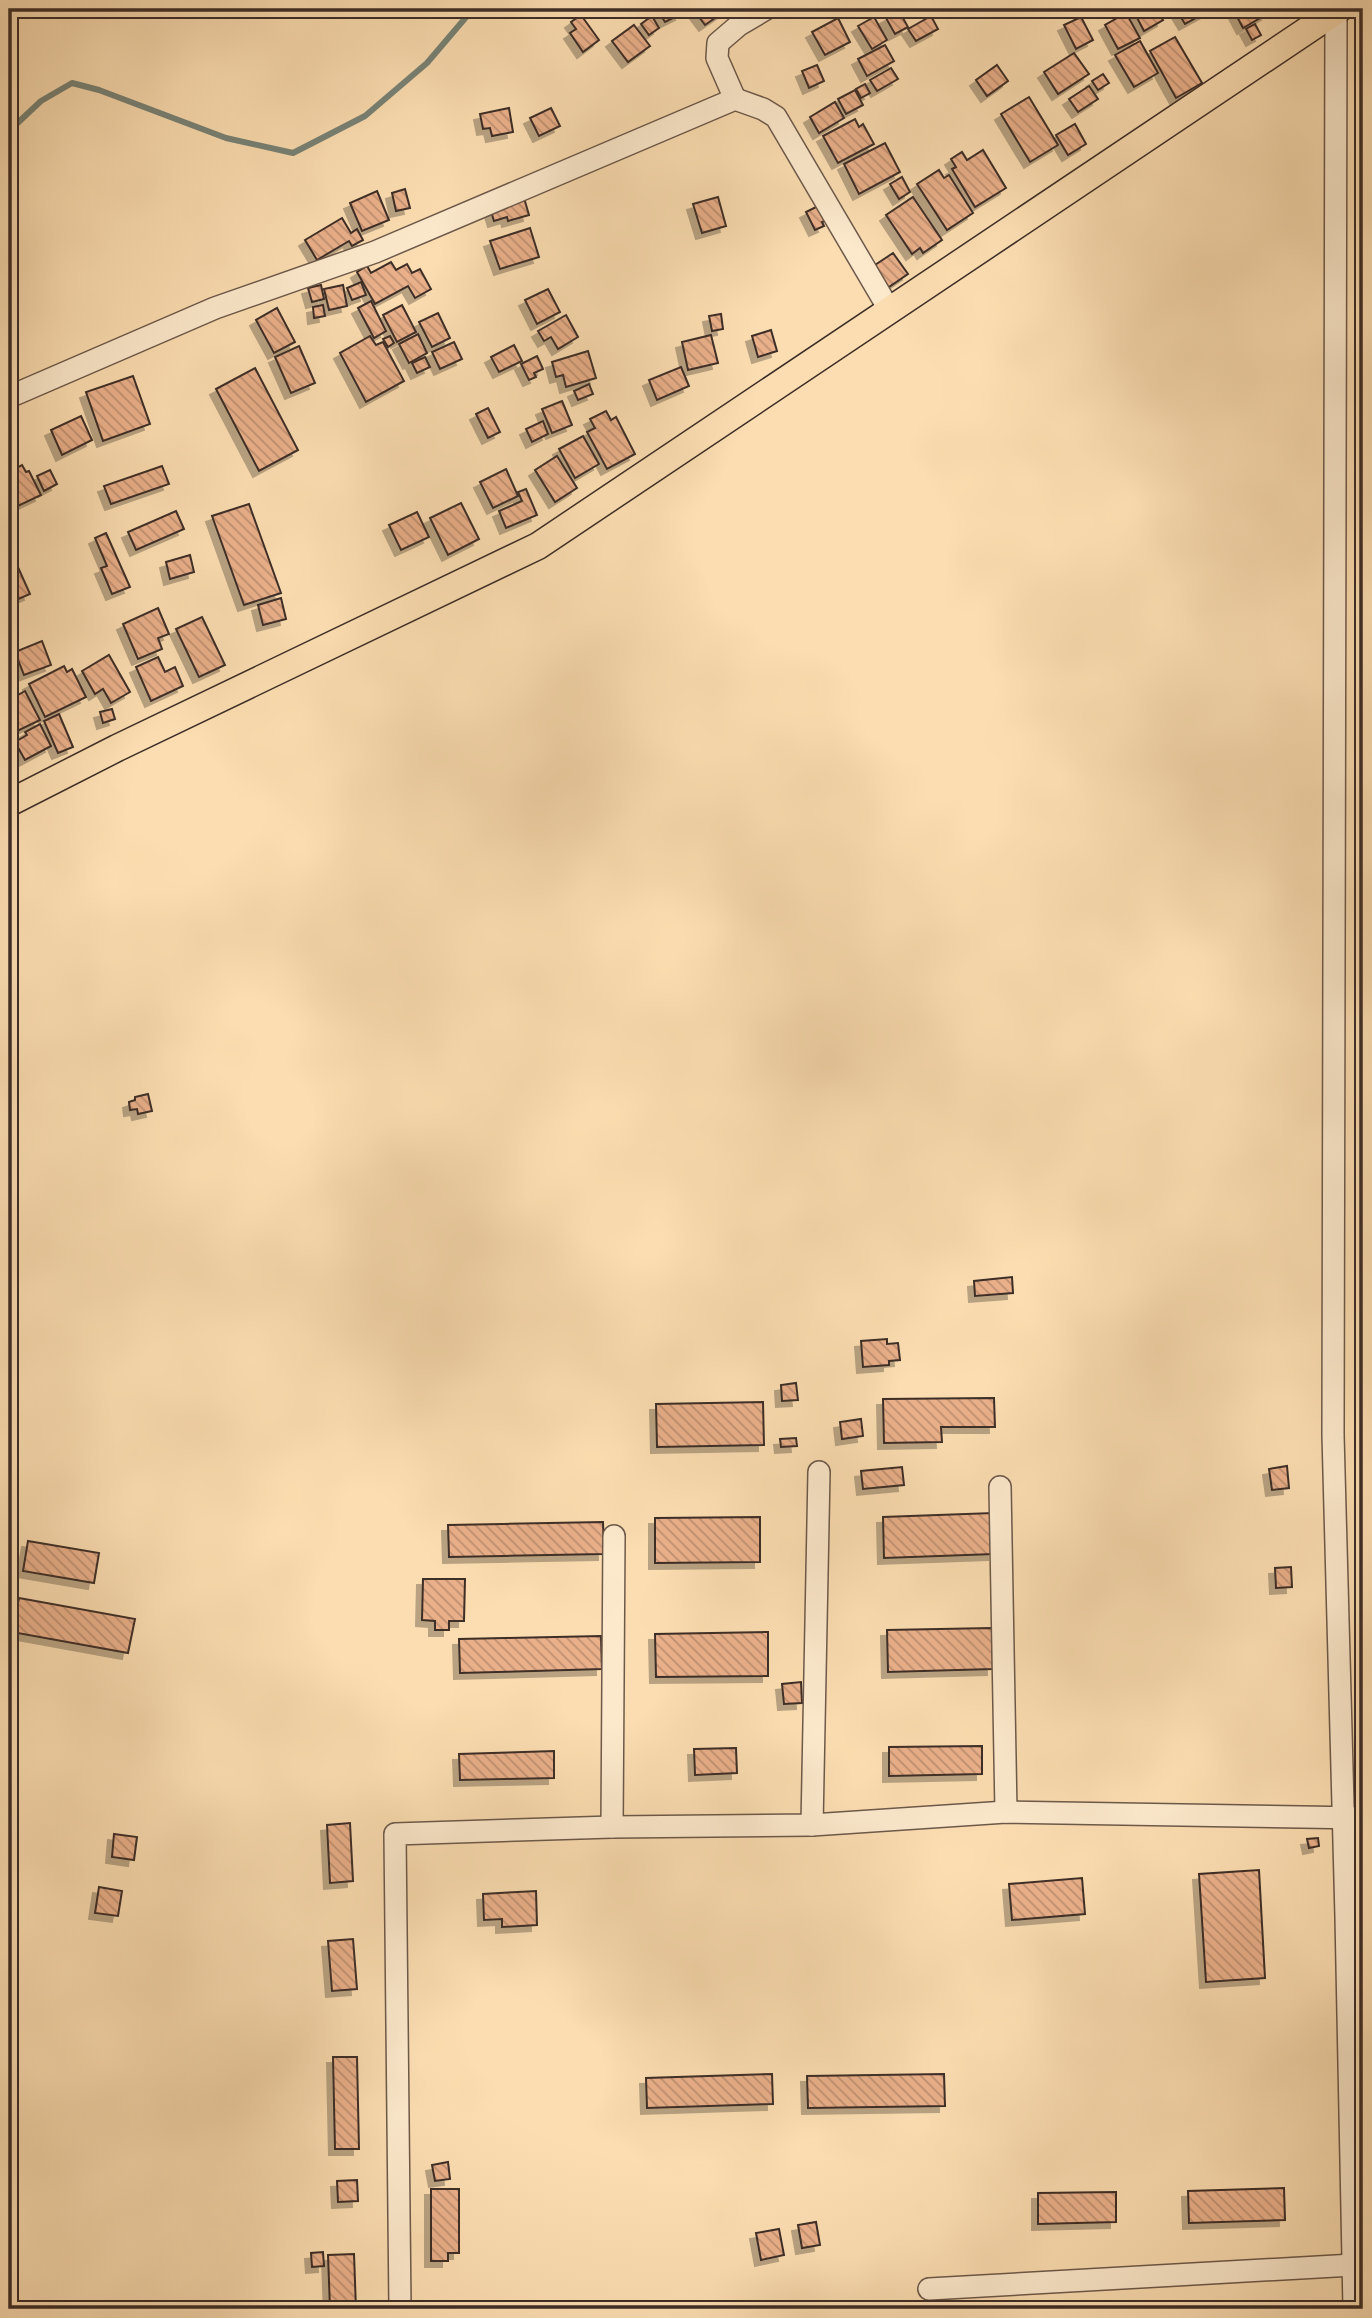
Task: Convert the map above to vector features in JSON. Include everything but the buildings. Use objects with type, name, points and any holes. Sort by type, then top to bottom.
[{"type":"main road","points":[[9,803],[117,748],[538,546],[1338,10]]},
{"type":"street","points":[[735,99],[717,58],[718,43],[739,25],[766,9]]},
{"type":"street","points":[[1338,10],[1333,1435],[1353,1819],[1353,2309]]},
{"type":"street","points":[[9,397],[215,309],[375,252],[735,99],[776,117],[890,311]]},
{"type":"street","points":[[812,1825],[819,1472]]},
{"type":"street","points":[[1000,1487],[1006,1812]]},
{"type":"street","points":[[612,1827],[614,1536]]},
{"type":"street","points":[[400,2309],[395,1834],[612,1827],[812,1825],[1006,1812],[1353,1819]]},
{"type":"street","points":[[929,2289],[1353,2264]]},
{"type":"waterway","points":[[9,131],[41,101],[72,83],[99,90],[226,138],[293,153],[365,116],[427,63],[473,9]]}]
